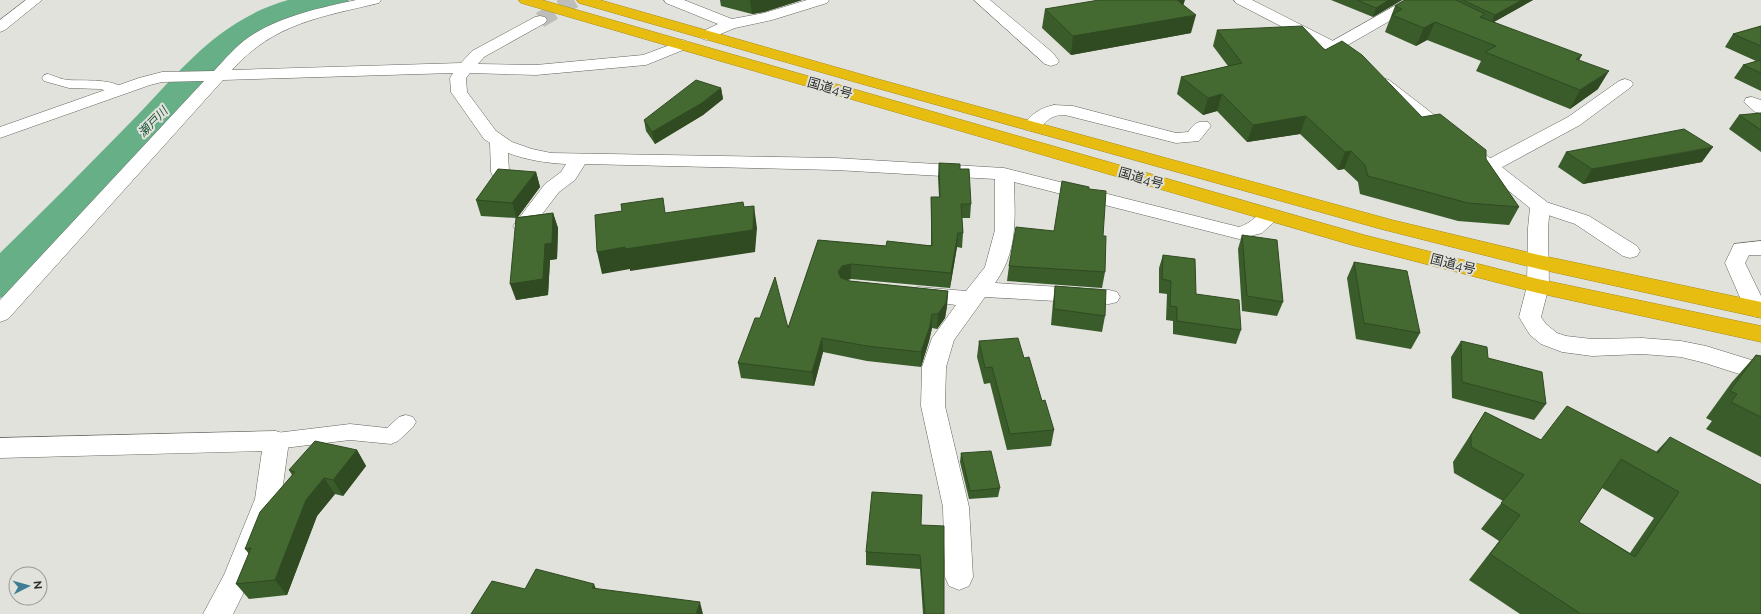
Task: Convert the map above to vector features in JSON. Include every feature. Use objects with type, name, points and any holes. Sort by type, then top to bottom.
[{"type":"highway","name":"国道4号","points":[[526,0],[1270,216],[1538,286],[1761,334]]},
{"type":"highway","name":"国道4号","points":[[584,0],[1388,225],[1539,262],[1759,310]]},
{"type":"street","points":[[0,27],[35,0]]},
{"type":"street","points":[[0,314],[215,74],[250,44],[275,29],[341,8],[374,0]]},
{"type":"street","points":[[671,0],[731,24]]},
{"type":"street","points":[[706,35],[731,24],[767,17],[822,0]]},
{"type":"street","points":[[981,0],[1051,61]]},
{"type":"street","points":[[1241,0],[1333,47],[1373,75],[1540,206],[1582,220],[1630,251]]},
{"type":"street","points":[[1333,47],[1416,0]]},
{"type":"street","points":[[540,20],[478,54],[458,78],[459,92],[490,135],[506,146],[528,154],[551,158],[828,163],[1004,174],[1239,233],[1255,229],[1270,216]]},
{"type":"street","points":[[0,133],[145,81],[178,75],[465,68],[536,70],[646,60],[682,45]]},
{"type":"street","points":[[1490,166],[1574,121],[1625,84]]},
{"type":"street","points":[[1032,126],[1042,113],[1061,110],[1073,111],[1176,138],[1193,137],[1202,126]]},
{"type":"street","points":[[500,142],[500,172]]},
{"type":"street","points":[[523,226],[552,188],[568,176],[579,158]]},
{"type":"street","points":[[959,577],[956,507],[933,406],[934,366],[943,338],[995,268],[1005,230],[1004,174]]},
{"type":"street","points":[[1540,206],[1538,228],[1538,286],[1530,317],[1535,326],[1544,335],[1562,344],[1586,348],[1636,346],[1666,347],[1689,351],[1761,372]]},
{"type":"street","points":[[1582,220],[1605,216]]},
{"type":"street","points":[[1759,310],[1752,282],[1735,263],[1741,249],[1761,248]]},
{"type":"street","points":[[896,292],[1108,297]]},
{"type":"street","points":[[0,448],[276,441],[268,499],[236,580],[218,614]]},
{"type":"lane","points":[[48,78],[68,84],[94,83],[106,85],[118,90]]},
{"type":"lane","points":[[276,441],[350,432],[391,436],[406,422]]},
{"type":"building","points":[[1099,0],[1177,0],[1196,15],[1073,36],[1045,9]]},
{"type":"building","points":[[1357,0],[1389,0],[1376,8]]},
{"type":"building","points":[[1405,0],[1456,0],[1485,14],[1480,17],[1582,55],[1576,59],[1609,71],[1580,90],[1485,52],[1496,46],[1435,22],[1424,28],[1392,15],[1402,9],[1395,6]]},
{"type":"building","points":[[1463,0],[1522,0],[1495,15]]},
{"type":"building","points":[[1302,26],[1325,50],[1342,41],[1362,55],[1422,117],[1440,114],[1486,150],[1486,159],[1519,207],[1468,203],[1368,176],[1365,165],[1351,151],[1345,152],[1306,116],[1253,125],[1222,94],[1208,98],[1181,77],[1242,63],[1217,30]]},
{"type":"building","points":[[1761,26],[1761,46],[1733,34]]},
{"type":"building","points":[[1761,60],[1761,73],[1743,65]]},
{"type":"building","points":[[696,80],[721,88],[702,103],[652,132],[644,120]]},
{"type":"building","points":[[1761,113],[1761,130],[1739,115]]},
{"type":"building","points":[[1684,129],[1713,147],[1592,169],[1566,152]]},
{"type":"building","points":[[939,163],[960,164],[960,169],[969,169],[971,204],[961,204],[963,233],[958,233],[951,273],[851,264],[842,266],[838,272],[841,278],[850,281],[948,291],[946,303],[938,314],[932,314],[930,326],[921,352],[867,346],[822,338],[812,372],[738,363],[755,318],[760,318],[775,277],[788,328],[818,240],[886,246],[887,241],[932,246],[931,197],[940,197]]},
{"type":"building","points":[[498,169],[536,172],[512,203],[476,200]]},
{"type":"building","points":[[1062,181],[1089,187],[1089,189],[1106,191],[1103,236],[1106,236],[1105,272],[1009,266],[1016,227],[1054,231]]},
{"type":"building","points":[[663,198],[665,213],[743,202],[744,207],[754,206],[753,230],[597,252],[595,215],[622,211],[621,204]]},
{"type":"building","points":[[553,213],[552,243],[545,244],[543,279],[510,284],[516,218]]},
{"type":"building","points":[[1242,235],[1277,240],[1283,302],[1247,296]]},
{"type":"building","points":[[1163,255],[1195,259],[1196,294],[1239,300],[1241,330],[1177,321],[1177,307],[1170,306],[1171,281],[1162,279]]},
{"type":"building","points":[[1354,262],[1407,271],[1420,333],[1364,323]]},
{"type":"building","points":[[1055,286],[1106,290],[1105,316],[1054,309]]},
{"type":"building","points":[[1018,338],[1024,358],[1029,357],[1042,401],[1045,400],[1054,430],[1010,434],[992,367],[985,368],[979,341]]},
{"type":"building","points":[[1461,341],[1487,347],[1488,358],[1542,372],[1546,404],[1462,382]]},
{"type":"building","points":[[1756,355],[1761,356],[1761,417],[1731,402],[1737,394],[1730,391]]},
{"type":"building","points":[[1567,406],[1658,453],[1670,437],[1761,485],[1761,614],[1581,614],[1490,554],[1520,515],[1501,503],[1524,475],[1471,447],[1471,435],[1485,412],[1541,440]],"holes":[[[1621,459],[1679,492],[1635,557],[1579,522]]]},
{"type":"building","points":[[315,441],[357,450],[333,480],[324,478],[306,500],[275,580],[236,584],[251,548],[245,549],[260,512],[295,472],[289,470]]},
{"type":"building","points":[[991,451],[1000,488],[970,491],[961,453]]},
{"type":"building","points":[[872,492],[922,495],[921,525],[944,526],[944,614],[925,614],[920,555],[866,552]]},
{"type":"building","points":[[536,569],[594,584],[592,588],[700,602],[696,614],[471,614],[492,581],[525,589]]},
{"type":"waterway","name":"瀬戸川","points":[[0,282],[158,118],[215,56],[241,35],[263,21],[282,13],[332,0]]},
{"type":"tunnel","points":[[540,20],[574,0]]}]
